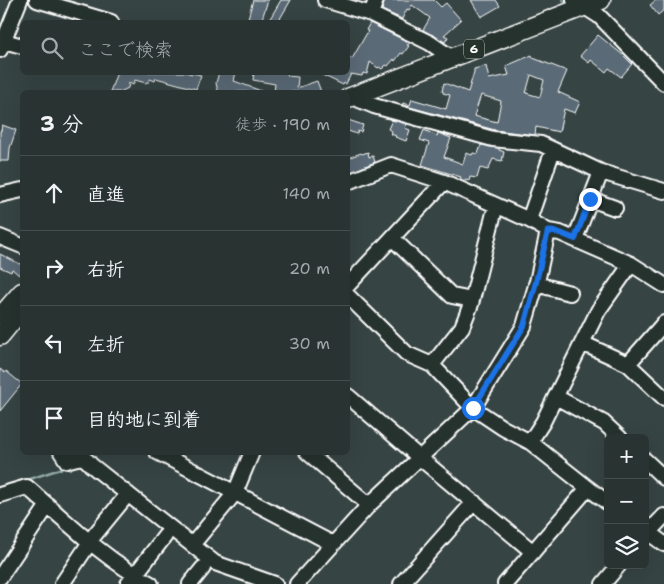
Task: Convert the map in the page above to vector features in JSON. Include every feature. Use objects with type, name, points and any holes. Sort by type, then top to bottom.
[{"type":"main road","name":"6","points":[[350,98],[586,2]]},
{"type":"main road","points":[[0,317],[20,294]]},
{"type":"main road","points":[[0,336],[20,311]]},
{"type":"street","points":[[20,0],[2,45],[20,46]]},
{"type":"street","points":[[37,0],[104,20]]},
{"type":"street","points":[[325,0],[370,14],[430,43],[452,58]]},
{"type":"street","points":[[370,14],[376,0]]},
{"type":"street","points":[[586,2],[664,83]]},
{"type":"street","points":[[350,98],[493,139],[541,144],[601,172],[664,191]]},
{"type":"street","points":[[530,220],[553,150]]},
{"type":"street","points":[[350,181],[391,165],[444,182],[530,220],[548,231],[560,233],[631,264],[664,285]]},
{"type":"street","points":[[575,239],[601,172]]},
{"type":"street","points":[[350,283],[444,182]]},
{"type":"street","points":[[0,196],[20,191]]},
{"type":"street","points":[[590,199],[615,208]]},
{"type":"street","points":[[432,365],[462,327],[472,300],[496,205]]},
{"type":"street","points":[[297,584],[368,505],[473,408],[524,326],[548,231]]},
{"type":"street","points":[[0,237],[20,245]]},
{"type":"street","points":[[392,238],[452,296],[472,300]]},
{"type":"street","points":[[530,442],[556,397],[598,311],[631,264]]},
{"type":"street","points":[[536,284],[570,293]]},
{"type":"street","points":[[350,298],[407,354],[432,365],[473,408],[503,428],[530,442],[604,500]]},
{"type":"street","points":[[628,364],[664,323]]},
{"type":"street","points":[[582,344],[628,364],[664,398]]},
{"type":"street","points":[[556,397],[604,423],[616,434]]},
{"type":"street","points":[[350,398],[533,552]]},
{"type":"street","points":[[63,455],[68,461],[89,456],[91,465],[215,563],[253,581],[275,584]]},
{"type":"street","points":[[163,455],[333,544]]},
{"type":"street","points":[[192,545],[235,494],[251,455]]},
{"type":"street","points":[[310,455],[368,505]]},
{"type":"street","points":[[649,464],[664,478]]},
{"type":"street","points":[[0,496],[27,487],[131,580],[151,584]]},
{"type":"street","points":[[504,584],[588,488]]},
{"type":"street","points":[[62,584],[92,538],[128,494]]},
{"type":"street","points":[[401,584],[474,502]]},
{"type":"street","points":[[0,577],[48,505]]},
{"type":"street","points":[[649,530],[664,516]]},
{"type":"street","points":[[649,535],[664,544]]},
{"type":"street","points":[[131,580],[165,536]]},
{"type":"street","points":[[190,584],[203,568]]},
{"type":"street","points":[[603,584],[616,569]]},
{"type":"building","points":[[253,0],[268,0],[262,20],[248,20]]},
{"type":"building","points":[[281,0],[291,0],[279,20],[269,20]]},
{"type":"building","points":[[385,0],[434,0],[441,7],[446,3],[461,20],[444,35],[448,37],[445,42],[423,30],[430,18],[412,5],[409,10],[407,9],[402,19],[382,10]]},
{"type":"building","points":[[471,0],[496,0],[500,6],[481,17]]},
{"type":"building","points":[[656,0],[664,0],[664,10],[658,15],[650,5]]},
{"type":"building","points":[[370,23],[410,43],[407,45],[409,46],[395,61],[394,59],[388,66],[386,65],[382,69],[370,62],[367,74],[363,73],[362,76],[351,74],[346,84],[344,83],[343,85],[322,75],[350,75],[350,58],[352,59],[368,31],[366,30]]},
{"type":"building","points":[[598,35],[632,64],[621,77],[609,68],[606,72],[591,60],[589,63],[580,56]]},
{"type":"building","points":[[532,55],[533,58],[567,71],[558,92],[580,102],[575,113],[564,109],[559,132],[536,127],[535,135],[495,130],[402,105],[403,103],[410,105],[412,99],[446,109],[450,95],[442,91],[444,83],[468,92],[474,69],[486,66],[489,79],[509,75],[506,66]],"holes":[[[531,75],[544,80],[540,97],[526,93]],[[481,95],[501,101],[497,122],[474,116]]]},
{"type":"building","points":[[116,75],[201,75],[196,89],[156,78],[155,81],[150,79],[146,83],[135,80],[133,85],[129,83],[128,88],[124,90],[111,90]]},
{"type":"building","points":[[218,75],[235,75],[234,81],[259,90],[218,90],[216,83]]},
{"type":"building","points":[[254,75],[287,75],[298,77],[297,88],[317,81],[320,90],[274,90],[275,84],[253,80]]},
{"type":"building","points":[[392,120],[407,124],[405,128],[410,130],[406,141],[391,134],[392,131],[388,129]]},
{"type":"building","points":[[350,121],[363,125],[361,132],[358,131],[357,134],[350,132]]},
{"type":"building","points":[[2,125],[16,130],[10,148],[9,161],[0,161],[0,131]]},
{"type":"building","points":[[424,130],[437,136],[438,133],[451,138],[444,157],[463,164],[466,153],[478,154],[481,145],[499,148],[499,150],[504,152],[502,161],[493,159],[488,170],[480,168],[477,178],[470,177],[469,181],[422,165],[429,143],[420,140]]},
{"type":"building","points":[[368,152],[369,157],[373,156],[375,162],[351,172],[350,157]]},
{"type":"building","points":[[0,254],[20,264],[20,274],[19,275],[12,269],[11,272],[0,267]]},
{"type":"building","points":[[0,369],[5,373],[6,371],[20,382],[20,386],[0,411]]},
{"type":"waterway","points":[[563,0],[570,4]]},
{"type":"waterway","points":[[24,481],[66,467]]},
{"type":"route","points":[[473,408],[524,326],[548,231],[575,239],[590,199]]}]
